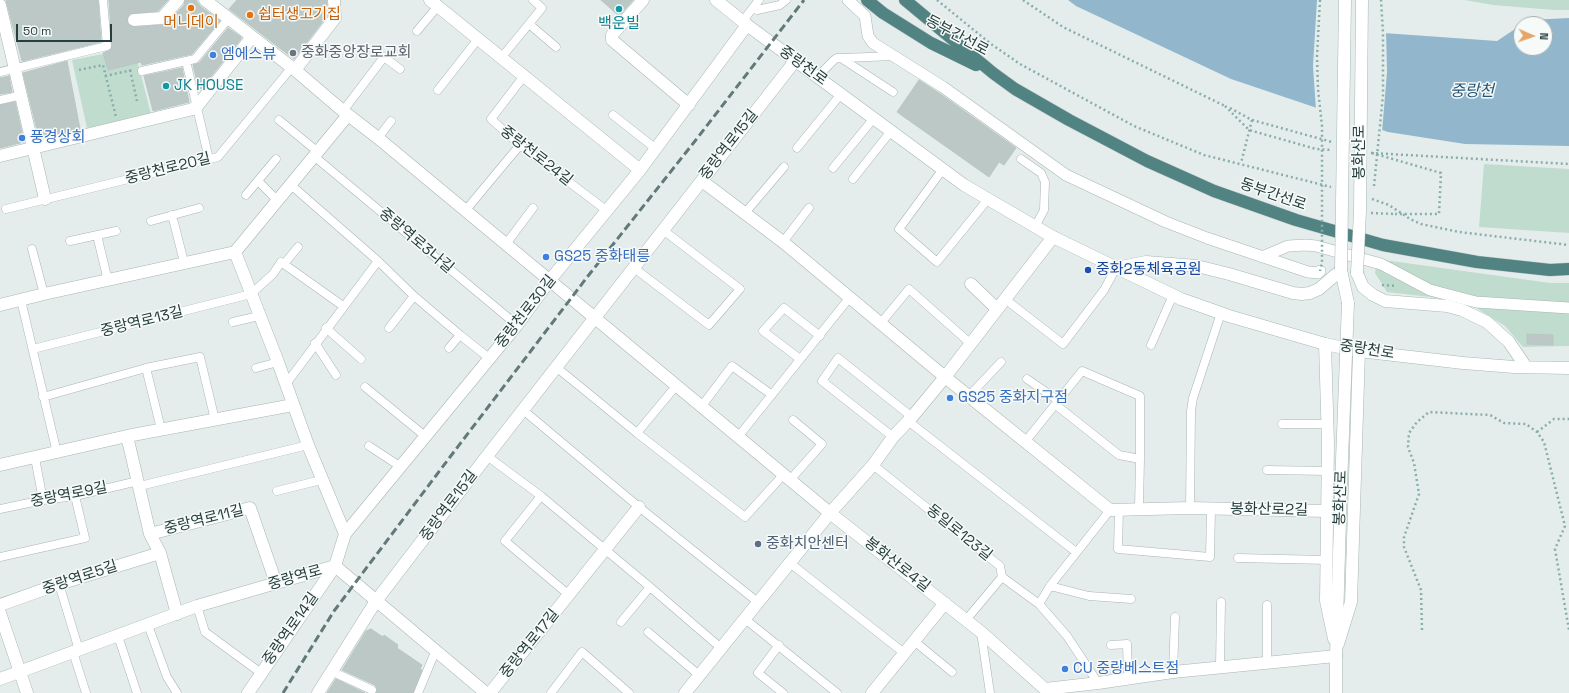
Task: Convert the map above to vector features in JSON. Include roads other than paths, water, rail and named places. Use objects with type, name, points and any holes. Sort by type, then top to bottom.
[{"type":"highway","name":"동부간선로","points":[[867,0],[884,13],[931,43],[993,73]]},
{"type":"highway","name":"동부간선로","points":[[905,0],[993,73],[1015,89],[1147,161],[1214,191],[1296,220],[1383,245],[1477,262],[1550,270],[1569,269]]},
{"type":"street","points":[[134,20],[162,18],[178,0]]},
{"type":"street","points":[[205,0],[378,138],[594,318]]},
{"type":"street","points":[[293,69],[336,18],[334,0]]},
{"type":"street","points":[[643,0],[612,36],[612,40],[690,105]]},
{"type":"street","name":"중랑천로","points":[[716,0],[745,24],[964,185],[1034,227],[1173,295],[1221,313],[1325,344],[1359,351],[1463,363],[1526,368],[1569,368]]},
{"type":"street","points":[[848,0],[865,16],[868,36],[870,39],[943,87],[1066,175],[1166,222],[1207,238],[1308,272],[1318,273],[1320,271]]},
{"type":"street","name":"봉화산로","points":[[1336,693],[1341,486],[1348,302],[1341,270],[1345,0]]},
{"type":"street","name":"봉화산로","points":[[1348,302],[1357,273],[1360,211],[1362,0]]},
{"type":"street","points":[[434,3],[640,170]]},
{"type":"street","points":[[0,5],[22,94],[45,199]]},
{"type":"street","name":"중랑천로30길","points":[[335,566],[345,534],[489,358],[518,325],[550,280],[640,170],[690,105],[745,24]]},
{"type":"street","points":[[0,156],[196,108],[252,37]]},
{"type":"street","name":"중랑역로15길","points":[[318,693],[376,601],[594,318],[795,61]]},
{"type":"street","points":[[0,305],[108,281],[184,262],[235,252],[316,155],[346,113]]},
{"type":"street","points":[[702,180],[783,242],[850,297],[880,324],[1025,442],[1114,509]]},
{"type":"street","points":[[687,692],[699,675],[759,603],[830,513],[874,465],[893,437],[945,377],[1053,237]]},
{"type":"street","points":[[1262,257],[1288,246],[1316,246],[1381,264],[1430,290],[1476,302],[1569,308]]},
{"type":"street","points":[[235,252],[250,294],[278,362],[308,445],[345,534]]},
{"type":"street","points":[[1116,268],[1146,262],[1190,265],[1229,274],[1293,293],[1302,294],[1310,293],[1319,289],[1341,270]]},
{"type":"street","points":[[1357,273],[1363,287],[1373,295],[1385,301],[1447,306],[1462,310],[1487,322],[1509,342],[1526,368]]},
{"type":"street","points":[[971,284],[997,310]]},
{"type":"street","name":"봉화산로4길","points":[[594,318],[830,513],[981,632],[1043,691],[1173,672],[1267,663],[1336,654]]},
{"type":"street","points":[[1325,344],[1328,471],[1326,601],[1336,654]]},
{"type":"street","points":[[1336,654],[1351,602],[1359,351]]},
{"type":"street","points":[[0,465],[161,429],[293,405]]},
{"type":"street","points":[[127,436],[150,534],[160,553],[177,614]]},
{"type":"street","name":"중랑역로17길","points":[[490,693],[639,507]]},
{"type":"street","name":"중랑역로11길","points":[[150,534],[250,508],[276,583]]},
{"type":"street","name":"봉화산로2길","points":[[1114,509],[1190,508],[1211,510],[1327,511]]},
{"type":"street","name":"중랑역로5길","points":[[0,604],[160,553]]},
{"type":"street","name":"중랑역로","points":[[0,679],[198,606],[335,566],[480,691]]},
{"type":"street","name":"중랑역로14길","points":[[248,693],[335,566]]},
{"type":"street","points":[[872,693],[945,603]]},
{"type":"street","points":[[0,614],[27,693]]},
{"type":"lane","points":[[0,72],[107,46],[102,0]]},
{"type":"lane","points":[[501,58],[542,8],[532,0]]},
{"type":"lane","points":[[745,24],[759,0]]},
{"type":"lane","points":[[756,10],[774,7],[780,5],[786,0]]},
{"type":"lane","points":[[417,31],[434,3]]},
{"type":"lane","points":[[142,72],[196,58],[229,18]]},
{"type":"lane","points":[[529,24],[556,47]]},
{"type":"lane","points":[[438,90],[478,39]]},
{"type":"lane","points":[[817,77],[837,58],[895,56]]},
{"type":"lane","points":[[346,113],[384,57],[400,69]]},
{"type":"lane","points":[[842,58],[893,92]]},
{"type":"lane","points":[[186,61],[209,159]]},
{"type":"lane","name":"중랑천로20길","points":[[6,209],[218,157],[293,69]]},
{"type":"lane","name":"중랑천로24길","points":[[524,76],[491,119],[520,145],[606,210]]},
{"type":"lane","points":[[0,100],[22,94]]},
{"type":"lane","points":[[797,148],[841,94]]},
{"type":"lane","points":[[613,115],[656,149]]},
{"type":"lane","points":[[832,168],[874,118]]},
{"type":"lane","name":"중랑역로3나길","points":[[280,120],[316,155],[518,325]]},
{"type":"lane","points":[[378,138],[391,121]]},
{"type":"lane","points":[[853,179],[891,131]]},
{"type":"lane","points":[[465,211],[520,145]]},
{"type":"lane","points":[[246,195],[276,159]]},
{"type":"lane","points":[[1021,159],[1041,173],[1045,182],[1044,210],[1034,227]]},
{"type":"lane","points":[[745,213],[784,167]]},
{"type":"lane","points":[[943,169],[899,229],[937,262],[988,199]]},
{"type":"lane","points":[[258,181],[277,200]]},
{"type":"lane","points":[[291,185],[378,261],[414,296],[489,358]]},
{"type":"lane","points":[[151,221],[199,208]]},
{"type":"lane","points":[[506,244],[533,208]]},
{"type":"lane","points":[[783,242],[809,208]]},
{"type":"lane","points":[[172,215],[184,262]]},
{"type":"lane","points":[[634,268],[709,325],[740,289],[663,230]]},
{"type":"lane","points":[[70,241],[116,231]]},
{"type":"lane","points":[[97,235],[108,281]]},
{"type":"lane","name":"중랑역로13길","points":[[33,349],[250,294],[273,274],[281,262],[284,264],[298,247]]},
{"type":"lane","points":[[32,249],[44,294]]},
{"type":"lane","points":[[286,384],[326,328],[378,261]]},
{"type":"lane","points":[[284,264],[343,306]]},
{"type":"lane","points":[[1005,299],[1063,344],[1104,290],[1116,268]]},
{"type":"lane","points":[[880,324],[909,289],[971,344]]},
{"type":"lane","points":[[1152,345],[1173,295]]},
{"type":"lane","points":[[389,328],[414,296]]},
{"type":"lane","points":[[738,437],[850,297]]},
{"type":"lane","points":[[21,300],[57,453]]},
{"type":"lane","points":[[800,359],[763,331],[784,308],[820,336]]},
{"type":"lane","points":[[1190,508],[1191,411],[1193,398],[1221,313]]},
{"type":"lane","points":[[233,322],[259,316]]},
{"type":"lane","points":[[326,328],[361,359]]},
{"type":"lane","points":[[449,348],[460,335]]},
{"type":"lane","points":[[315,343],[336,375]]},
{"type":"lane","points":[[44,397],[146,368],[200,357],[215,420]]},
{"type":"lane","points":[[893,437],[822,381],[838,358],[910,419],[1076,552]]},
{"type":"lane","points":[[256,368],[278,362]]},
{"type":"lane","points":[[969,396],[1001,362]]},
{"type":"lane","points":[[701,407],[732,366],[772,395]]},
{"type":"lane","points":[[556,367],[637,433],[745,517],[822,444],[793,420]]},
{"type":"lane","points":[[146,368],[161,429]]},
{"type":"lane","points":[[1025,442],[1058,403],[1082,371],[1140,396],[1139,508]]},
{"type":"lane","points":[[1027,380],[1058,403],[1119,454],[1140,459]]},
{"type":"lane","points":[[637,433],[676,386]]},
{"type":"lane","points":[[365,387],[426,436]]},
{"type":"lane","points":[[523,410],[639,507],[759,603]]},
{"type":"lane","points":[[1282,424],[1327,424]]},
{"type":"lane","points":[[139,484],[308,445]]},
{"type":"lane","points":[[369,446],[401,467]]},
{"type":"lane","points":[[487,456],[541,496],[721,648]]},
{"type":"lane","points":[[35,458],[43,500]]},
{"type":"lane","name":"동일로123길","points":[[874,465],[1000,566],[1002,577],[1039,604]]},
{"type":"lane","name":"봉화산로","points":[[1267,470],[1328,471]]},
{"type":"lane","points":[[277,491],[322,480]]},
{"type":"lane","name":"중랑역로9길","points":[[0,509],[43,500],[75,496],[139,484]]},
{"type":"lane","points":[[0,557],[85,538],[75,496]]},
{"type":"lane","name":"중랑역로17길","points":[[541,496],[505,541],[570,595]]},
{"type":"lane","points":[[1098,683],[1067,636],[1039,604],[1050,586],[1076,552],[1114,509]]},
{"type":"lane","name":"봉화산로2길","points":[[1114,509],[1118,550],[1210,557],[1211,510]]},
{"type":"lane","points":[[1238,558],[1327,560]]},
{"type":"lane","points":[[790,563],[904,653]]},
{"type":"lane","points":[[966,620],[1002,577]]},
{"type":"lane","points":[[59,584],[86,693]]},
{"type":"lane","points":[[1050,586],[1090,596],[1131,599]]},
{"type":"lane","points":[[621,622],[650,587]]},
{"type":"lane","points":[[1220,667],[1221,602]]},
{"type":"lane","points":[[1267,605],[1267,663]]},
{"type":"lane","points":[[198,606],[205,632],[261,673]]},
{"type":"lane","points":[[1173,672],[1175,618]]},
{"type":"lane","points":[[745,619],[837,693]]},
{"type":"lane","points":[[148,625],[167,677],[177,693]]},
{"type":"lane","points":[[648,632],[699,675]]},
{"type":"lane","points":[[981,632],[990,693]]},
{"type":"lane","points":[[118,636],[137,693]]},
{"type":"lane","points":[[914,641],[952,672]]},
{"type":"lane","points":[[1111,644],[1127,644],[1128,678]]},
{"type":"lane","points":[[779,645],[758,672],[783,693]]},
{"type":"lane","points":[[418,693],[436,652]]},
{"type":"lane","points":[[551,693],[582,652],[629,693]]},
{"type":"lane","points":[[331,671],[372,690]]},
{"type":"water","name":"중랑천","points":[[1068,0],[1328,0],[1341,30],[1497,41],[1513,30],[1513,56],[1553,56],[1553,19],[1569,18],[1569,146],[1465,144],[1388,132],[1231,79],[1076,6]]},
{"type":"railway","points":[[283,693],[334,611],[588,276],[804,0]]},
{"type":"place","name":"머니데이","points":[[191,8]]},
{"type":"place","name":"백운빌","points":[[619,9]]},
{"type":"place","name":"쉽터생고기집","points":[[250,15]]},
{"type":"place","name":"중화중앙장로교회","points":[[293,53]]},
{"type":"place","name":"엠에스뷰","points":[[213,55]]},
{"type":"place","name":"JK HOUSE","points":[[166,86]]},
{"type":"place","name":"풍경상회","points":[[22,138]]},
{"type":"place","name":"GS25 중화태릉","points":[[546,257]]},
{"type":"place","name":"중화2동체육공원","points":[[1088,270]]},
{"type":"place","name":"GS25 중화지구점","points":[[950,398]]},
{"type":"place","name":"중화치안센터","points":[[758,544]]},
{"type":"place","name":"CU 중랑베스트점","points":[[1065,669]]}]
